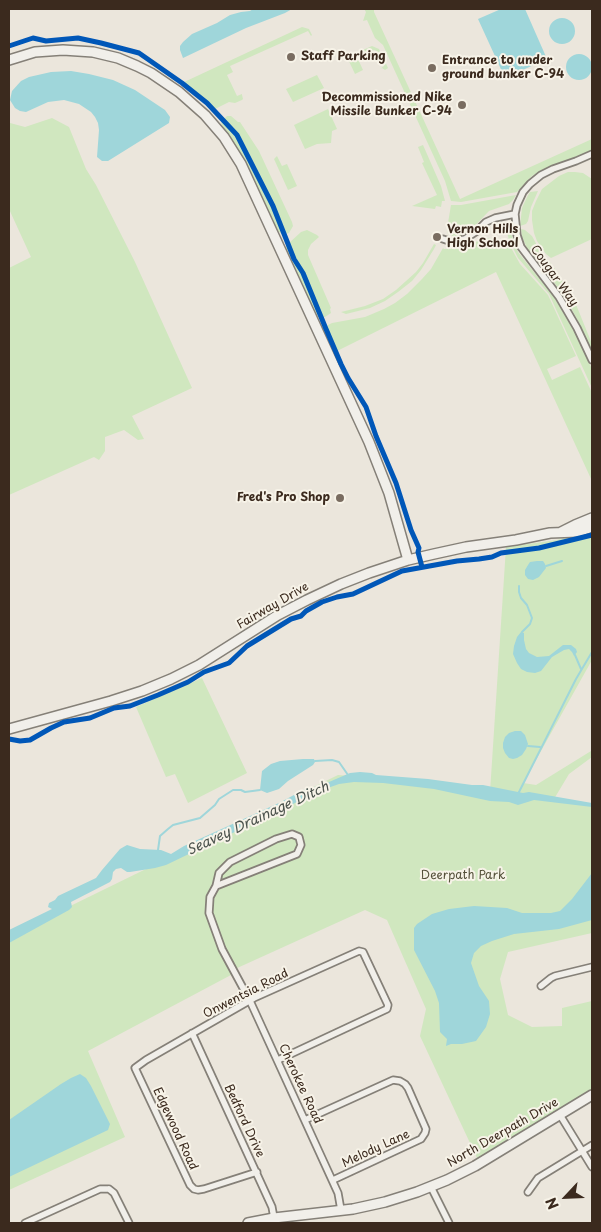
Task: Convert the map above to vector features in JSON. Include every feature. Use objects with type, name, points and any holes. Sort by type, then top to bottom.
[{"type":"street","points":[[9,60],[36,52],[63,50],[93,52],[118,58],[144,69],[170,85],[194,104],[232,147],[369,442],[389,493],[408,560]]},
{"type":"street","name":"Cougar Way","points":[[592,154],[541,175],[523,192],[515,214],[517,235],[521,247],[564,304],[592,360]]},
{"type":"street","points":[[443,239],[452,242],[466,239],[478,231],[486,222],[515,214]]},
{"type":"street","name":"Fairway Drive","points":[[558,534],[592,518]]},
{"type":"street","name":"Fairway Drive","points":[[9,729],[111,701],[171,679],[199,665],[278,615],[341,584],[369,573],[408,560],[434,554],[550,533],[578,532],[592,528]]},
{"type":"street","name":"Cherokee Road","points":[[216,886],[297,854],[302,844],[299,837],[292,834],[276,839],[230,862],[219,873],[216,886],[210,898],[209,913],[222,949],[250,1000],[333,1180],[338,1192],[341,1210]]},
{"type":"street","name":"Onwentsia Road","points":[[139,1076],[135,1068],[146,1060],[250,1000],[358,951],[365,954],[388,1005],[387,1009],[278,1060]]},
{"type":"street","points":[[541,986],[555,976],[592,968]]},
{"type":"street","name":"Bedford Drive","points":[[192,1033],[272,1207],[274,1218]]},
{"type":"street","name":"Edgewood Road","points":[[139,1076],[190,1185],[194,1189],[204,1189],[256,1172]]},
{"type":"street","name":"Melody Lane","points":[[305,1120],[393,1080],[400,1081],[408,1088],[426,1129],[421,1139],[333,1180]]},
{"type":"street","name":"North Deerpath Drive","points":[[248,1223],[274,1218],[307,1218],[385,1202],[431,1186],[475,1166],[592,1096]]},
{"type":"street","points":[[560,1115],[592,1167]]},
{"type":"street","points":[[528,1192],[538,1178],[592,1145]]},
{"type":"street","points":[[431,1186],[449,1223]]},
{"type":"street","points":[[25,1223],[100,1189],[110,1187],[117,1197],[129,1223]]},
{"type":"green space","points":[[364,9],[374,9],[460,199],[592,139],[592,150],[546,168],[532,176],[517,192],[461,202],[451,201],[445,181],[383,45],[375,38],[367,20],[363,21],[366,12]]},
{"type":"green space","points":[[302,27],[309,29],[312,35],[308,31],[230,66],[233,72],[227,75],[237,96],[242,94],[242,100],[235,103],[229,102],[215,109],[182,83]]},
{"type":"green space","points":[[372,46],[379,49],[388,68],[385,70],[380,69],[384,66],[377,51],[374,50],[357,57],[363,70],[355,74],[347,57]]},
{"type":"green space","points":[[317,75],[324,88],[293,102],[286,89]]},
{"type":"green space","points":[[328,109],[337,129],[332,131],[331,143],[317,144],[305,149],[294,125]]},
{"type":"green space","points":[[227,116],[231,116],[240,122],[259,151],[292,222],[293,226],[289,233],[286,234],[275,207],[237,133],[223,120]]},
{"type":"green space","points":[[52,118],[69,127],[86,169],[135,262],[192,388],[132,416],[144,439],[138,440],[124,430],[105,437],[105,451],[99,460],[94,457],[9,495],[9,268],[31,257],[9,209],[9,121],[10,123],[25,127]]},
{"type":"green space","points":[[221,121],[240,142],[246,158],[269,200],[283,234],[277,231],[240,152],[222,127]]},
{"type":"green space","points":[[423,145],[441,186],[445,201],[442,201],[441,207],[436,206],[435,209],[412,206],[437,195],[422,163],[424,162],[418,147]]},
{"type":"green space","points":[[277,156],[282,166],[287,164],[297,186],[288,190],[274,159]]},
{"type":"green space","points":[[568,172],[583,173],[592,179],[592,239],[551,258],[537,241],[534,233],[532,211],[542,189],[559,176]]},
{"type":"green space","points":[[538,191],[531,207],[528,221],[520,226],[522,208],[527,197],[530,192]]},
{"type":"green space","points":[[516,195],[509,204],[489,211],[467,234],[455,237],[448,234],[447,229],[451,205],[461,205]]},
{"type":"green space","points":[[507,228],[518,252],[554,297],[573,329],[592,369],[592,388],[549,294],[518,258],[509,240]]},
{"type":"green space","points":[[521,229],[532,236],[540,251],[553,266],[567,288],[575,302],[592,344],[592,352],[568,303],[552,279],[527,248]]},
{"type":"green space","points":[[307,230],[319,237],[311,244],[308,255],[331,308],[331,313],[325,317],[321,313],[289,243],[301,232]]},
{"type":"green space","points":[[488,238],[496,239],[510,246],[520,264],[548,295],[576,356],[547,369],[552,380],[580,367],[592,393],[592,481],[496,272],[337,351],[333,342],[327,327],[328,325],[365,317],[395,303],[407,294],[431,269],[443,248],[462,248]]},
{"type":"green space","points":[[286,244],[321,318],[316,316],[286,250]]},
{"type":"green space","points":[[434,244],[436,245],[421,270],[412,281],[398,292],[370,308],[346,314],[341,312],[383,299],[396,290],[416,272]]},
{"type":"green space","name":"Deerpath Park","points":[[592,530],[592,660],[523,783],[536,785],[592,752],[592,757],[569,774],[554,799],[592,804],[592,933],[508,952],[500,979],[508,1015],[532,1027],[562,1026],[562,1008],[592,1001],[592,1089],[477,1158],[420,1036],[426,1009],[387,920],[365,910],[235,969],[231,975],[88,1051],[125,1137],[9,1190],[9,936],[338,775],[421,781],[490,792],[506,547],[557,540]]},
{"type":"green space","points":[[202,678],[247,773],[188,803],[175,774],[166,777],[136,707]]},
{"type":"water","points":[[253,9],[292,9],[246,28],[183,58],[180,46],[192,34],[230,15]]},
{"type":"water","points":[[501,9],[525,9],[547,59],[505,78],[478,19]]},
{"type":"water","points":[[562,18],[571,22],[575,31],[571,40],[562,44],[553,40],[549,31],[553,22]]},
{"type":"water","points":[[579,54],[588,58],[592,67],[588,76],[579,80],[570,76],[566,67],[570,58]]},
{"type":"water","points":[[71,71],[113,80],[135,90],[165,110],[170,117],[169,123],[108,161],[102,161],[97,157],[98,123],[91,112],[79,104],[64,100],[48,102],[26,112],[15,108],[10,100],[12,91],[21,81],[29,77],[51,72]]},
{"type":"water","points":[[543,561],[546,568],[539,577],[533,580],[528,579],[525,575],[525,570],[530,562]]},
{"type":"water","points":[[521,632],[524,633],[526,649],[537,657],[549,656],[563,645],[571,645],[577,652],[574,656],[569,649],[564,650],[552,657],[541,671],[535,673],[527,672],[521,669],[513,654],[517,637]]},
{"type":"water","points":[[521,731],[525,735],[528,744],[522,755],[513,759],[509,758],[505,753],[503,743],[509,733]]},
{"type":"water","points":[[314,759],[315,762],[279,789],[267,793],[260,790],[262,771],[271,764],[280,761]]},
{"type":"water","name":"Seavey Drainage Ditch","points":[[360,772],[483,785],[592,803],[592,807],[534,800],[518,805],[434,789],[383,783],[354,782],[339,784],[322,790],[166,865],[130,872],[121,868],[116,869],[110,882],[71,902],[72,907],[69,910],[9,943],[9,930],[52,909],[48,907],[49,903],[58,896],[96,878],[120,849],[127,845],[140,849],[161,850],[171,854],[184,846],[303,790],[322,785],[350,773]]},
{"type":"water","points":[[592,873],[592,920],[559,929],[514,934],[481,946],[474,953],[471,963],[479,986],[489,1001],[490,1014],[486,1027],[476,1041],[446,1046],[447,1039],[440,1032],[439,1003],[435,991],[414,950],[414,928],[417,924],[432,914],[449,909],[474,906],[507,908],[522,913],[551,913],[560,911]]},
{"type":"water","points":[[80,1074],[86,1078],[91,1086],[110,1124],[108,1130],[9,1177],[9,1120],[61,1084]]},
{"type":"waterway","points":[[546,566],[562,561]]},
{"type":"waterway","points":[[519,586],[521,598],[527,605],[532,618],[530,624],[522,632]]},
{"type":"waterway","points":[[518,794],[576,679],[592,652]]},
{"type":"waterway","points":[[575,655],[581,669]]},
{"type":"waterway","points":[[528,746],[540,747]]},
{"type":"waterway","points":[[315,761],[332,760],[339,762],[348,775]]},
{"type":"waterway","points":[[158,850],[160,836],[173,825],[200,818],[219,799],[233,790],[245,792],[260,790]]},
{"type":"cycle path","points":[[9,46],[33,38],[46,41],[78,38],[139,53],[207,103],[237,135],[273,206],[294,259],[303,273],[341,364],[366,407],[419,548],[418,552],[422,567]]},
{"type":"cycle path","points":[[9,739],[30,740],[64,722],[90,718],[114,708],[130,706],[158,695],[188,682],[204,672],[229,663],[247,646],[322,602],[353,594],[402,571],[492,557],[501,553],[539,548],[592,535]]},
{"type":"place","name":"Staff Parking","points":[[291,57]]},
{"type":"place","name":"Entrance to under ground bunker C-94","points":[[432,68]]},
{"type":"place","name":"Decommissioned Nike Missile Bunker C-94","points":[[462,105]]},
{"type":"place","name":"Vernon Hills High School","points":[[437,237]]},
{"type":"place","name":"Fred's Pro Shop","points":[[340,498]]}]
